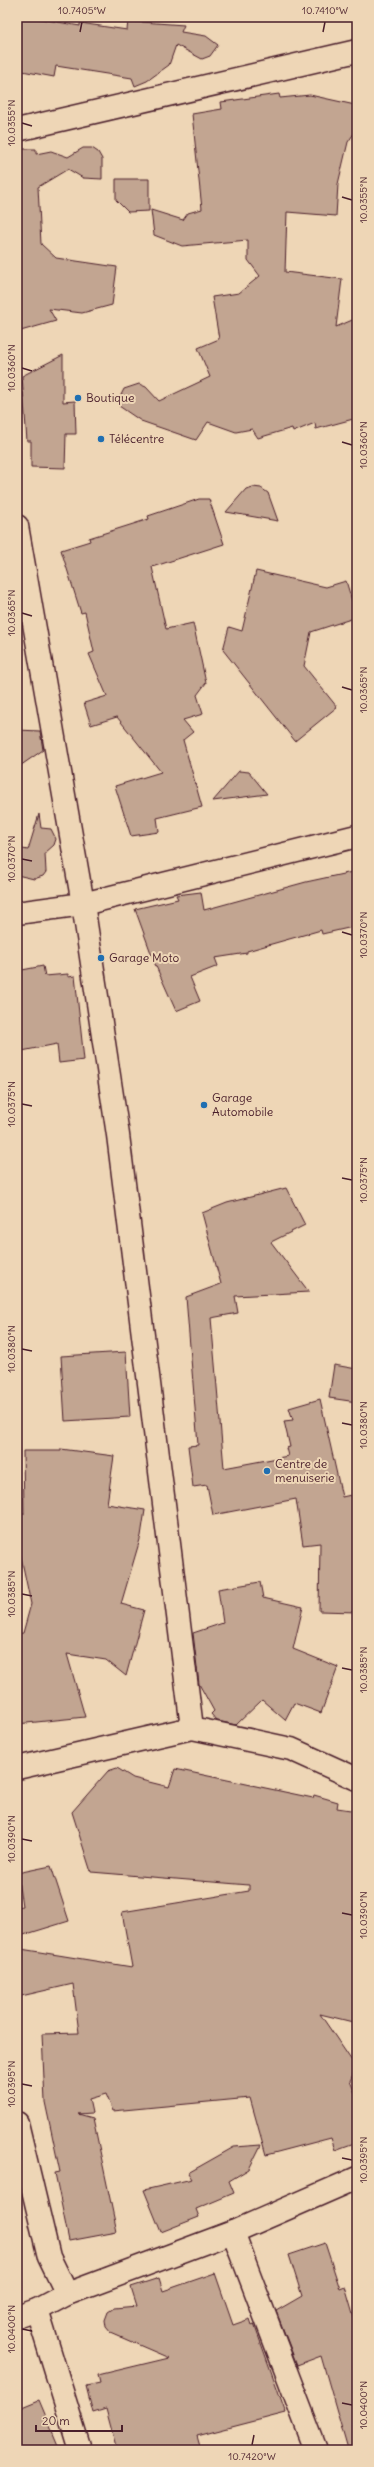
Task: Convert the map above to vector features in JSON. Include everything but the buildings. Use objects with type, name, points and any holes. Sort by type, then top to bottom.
[{"type":"street","points":[[17,130],[357,51]]},
{"type":"street","points":[[17,526],[83,904],[118,1136],[192,1728]]},
{"type":"street","points":[[17,913],[83,904],[357,836]]},
{"type":"street","points":[[17,1768],[192,1728],[291,1749],[357,1779]]},
{"type":"street","points":[[17,2123],[49,2257],[67,2294]]},
{"type":"street","points":[[17,2317],[37,2310],[67,2294],[233,2232],[357,2178]]},
{"type":"street","points":[[233,2232],[316,2450]]},
{"type":"street","points":[[37,2310],[80,2450]]},
{"type":"place","name":"Boutique","points":[[78,398]]},
{"type":"place","name":"Télécentre","points":[[101,439]]},
{"type":"place","name":"Garage Moto","points":[[101,958]]},
{"type":"place","name":"Garage Automobile","points":[[204,1105]]},
{"type":"place","name":"Centre de menuiserie","points":[[267,1471]]}]
